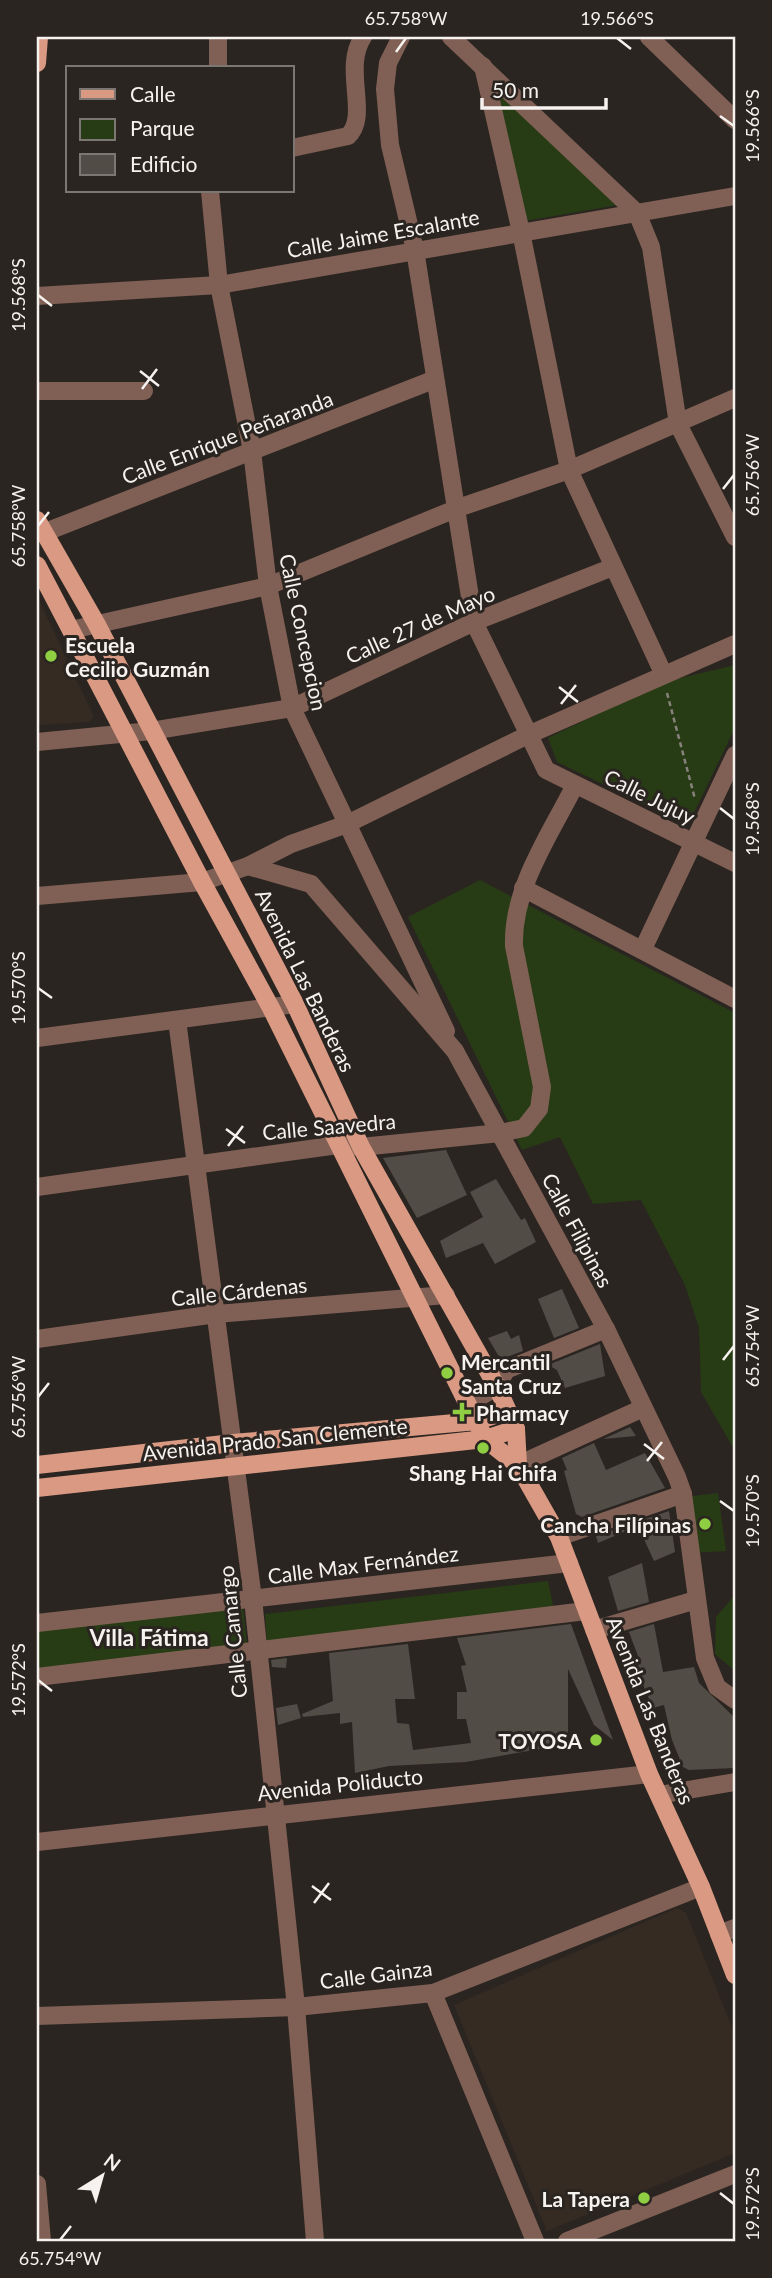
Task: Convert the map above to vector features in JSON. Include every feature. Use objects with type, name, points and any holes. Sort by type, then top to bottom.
[{"type":"main road","points":[[37,63],[39,37]]},
{"type":"main road","name":"Avenida Las Banderas","points":[[39,528],[96,623],[295,1004],[361,1147],[496,1387],[516,1429],[518,1465]]},
{"type":"main road","name":"Avenida Las Banderas","points":[[37,565],[202,882],[271,1008],[485,1438],[518,1465],[559,1537],[649,1774],[701,1887],[727,1931],[735,1975]]},
{"type":"main road","name":"Avenida Prado San Clemente","points":[[37,1465],[233,1443],[477,1421],[507,1410]]},
{"type":"main road","name":"Avenida Prado San Clemente","points":[[37,1488],[485,1438],[516,1429]]},
{"type":"street","points":[[218,37],[218,66]]},
{"type":"street","points":[[294,148],[348,136],[353,131],[358,116],[353,68],[358,44],[363,37]]},
{"type":"street","points":[[401,37],[388,63],[385,89],[390,145],[415,250],[433,380],[458,508],[474,622],[528,735]]},
{"type":"street","points":[[451,37],[637,213],[652,247],[678,424],[735,537]]},
{"type":"street","points":[[649,37],[735,120]]},
{"type":"street","points":[[482,66],[521,232],[569,470],[664,676]]},
{"type":"street","name":"Calle Concepcion","points":[[210,192],[219,285],[252,451],[268,586],[292,708],[456,1051]]},
{"type":"street","name":"Calle Jaime Escalante","points":[[37,296],[219,285],[735,196]]},
{"type":"street","name":"Calle Enrique Peñaranda","points":[[39,528],[252,451],[433,380]]},
{"type":"street","points":[[37,391],[144,391]]},
{"type":"street","points":[[71,630],[268,586],[458,508],[569,470],[735,398]]},
{"type":"street","name":"Calle 27 de Mayo","points":[[37,742],[151,731],[292,708],[474,622],[613,567]]},
{"type":"street","points":[[37,896],[202,882],[227,874],[291,844],[347,824],[528,735],[735,644]]},
{"type":"street","name":"Calle Jujuy","points":[[528,735],[546,769],[735,863]]},
{"type":"street","points":[[643,949],[735,755]]},
{"type":"street","name":"Calle Saavedra","points":[[37,1187],[338,1145],[361,1147],[500,1133],[524,1128],[539,1109],[542,1087],[514,946],[513,926],[523,888],[575,785]]},
{"type":"street","name":"Calle Filipinas","points":[[248,866],[311,884],[456,1051],[606,1329],[683,1494],[696,1600],[709,1674],[717,1687],[735,1700]]},
{"type":"street","points":[[523,888],[735,999]]},
{"type":"street","points":[[37,1038],[295,1004]]},
{"type":"street","name":"Calle Camargo","points":[[177,1020],[253,1600],[296,2007],[315,2241]]},
{"type":"street","name":"Calle Cárdenas","points":[[37,1339],[216,1314],[446,1295]]},
{"type":"street","points":[[469,1404],[496,1387],[506,1370],[606,1329]]},
{"type":"street","points":[[518,1465],[642,1408]]},
{"type":"street","points":[[559,1537],[683,1494]]},
{"type":"street","name":"Calle Max Fernández","points":[[37,1623],[569,1563]]},
{"type":"street","points":[[594,1630],[696,1600]]},
{"type":"street","points":[[37,1677],[586,1611]]},
{"type":"street","name":"Avenida Poliducto","points":[[37,1842],[649,1774]]},
{"type":"street","points":[[659,1795],[735,1782]]},
{"type":"street","name":"Calle Gainza","points":[[37,2016],[296,2007],[433,1993],[701,1887]]},
{"type":"street","points":[[433,1993],[535,2241]]},
{"type":"street","points":[[567,2241],[735,2174]]},
{"type":"street","points":[[37,2184],[42,2241]]},
{"type":"path","points":[[664,676],[702,825]]},
{"type":"shaded area","name":"Escuela Cecilio Guzmán","points":[[37,596],[94,717],[89,722],[37,725]]},
{"type":"shaded area","points":[[677,1908],[686,1913],[735,2035],[735,2153],[547,2231],[454,2005]]},
{"type":"green space","points":[[483,80],[618,205],[519,222]]},
{"type":"green space","points":[[735,665],[735,728],[688,825],[557,762],[548,738],[664,682]]},
{"type":"green space","points":[[480,880],[735,1013],[735,1451],[701,1392],[699,1328],[685,1285],[641,1200],[593,1204],[560,1137],[522,1150],[408,917]]},
{"type":"green space","name":"Cancha Filípinas","points":[[718,1493],[726,1551],[692,1553],[684,1497]]},
{"type":"green space","points":[[548,1581],[553,1606],[267,1642],[265,1614]]},
{"type":"green space","points":[[735,1595],[735,1671],[715,1654],[716,1617]]},
{"type":"green space","points":[[243,1607],[247,1645],[37,1669],[37,1630]]},
{"type":"building","points":[[446,1150],[467,1195],[417,1218],[383,1158]]},
{"type":"building","points":[[496,1179],[521,1220],[525,1218],[536,1242],[495,1264],[483,1243],[446,1258],[440,1241],[483,1217],[470,1192]]},
{"type":"building","points":[[562,1289],[579,1328],[554,1338],[538,1299]]},
{"type":"building","points":[[507,1331],[511,1339],[519,1335],[523,1351],[504,1358],[498,1355],[488,1338]]},
{"type":"building","points":[[600,1344],[605,1376],[565,1388],[557,1370],[548,1365]]},
{"type":"building","points":[[630,1427],[636,1436],[603,1439]]},
{"type":"building","points":[[594,1443],[606,1470],[645,1453],[665,1488],[582,1517],[576,1514],[562,1458]]},
{"type":"building","points":[[669,1511],[675,1552],[654,1561],[638,1526],[598,1543],[596,1536]]},
{"type":"building","points":[[642,1563],[649,1602],[618,1611],[608,1577]]},
{"type":"building","points":[[571,1624],[613,1740],[594,1725],[568,1669],[568,1744],[466,1762],[389,1766],[355,1773],[352,1722],[340,1724],[340,1713],[303,1717],[302,1714],[333,1701],[329,1653],[408,1644],[415,1699],[395,1699],[397,1723],[409,1724],[413,1750],[471,1743],[466,1719],[457,1719],[457,1692],[467,1692],[461,1666],[466,1665],[457,1638]]},
{"type":"building","points":[[654,1624],[663,1672],[694,1667],[699,1683],[735,1718],[735,1768],[689,1770],[683,1767],[672,1740],[664,1705],[653,1708],[635,1666],[641,1664],[629,1632],[625,1633]]},
{"type":"building","points":[[287,1658],[286,1668],[272,1667],[271,1660]]},
{"type":"building","points":[[297,1704],[301,1718],[278,1725],[276,1708]]},
{"type":"place","name":"Escuela Cecilio Guzmán","points":[[51,656]]},
{"type":"place","name":"Mercantil Santa Cruz","points":[[447,1373]]},
{"type":"place","name":"Pharmacy","points":[[462,1412]]},
{"type":"place","name":"Shang Hai Chifa","points":[[483,1448]]},
{"type":"place","name":"Cancha Filípinas","points":[[705,1524]]},
{"type":"place","name":"TOYOSA","points":[[596,1740]]},
{"type":"place","name":"La Tapera","points":[[644,2198]]},
{"type":"district","name":"Villa Fátima","points":[[149,1637]]}]
